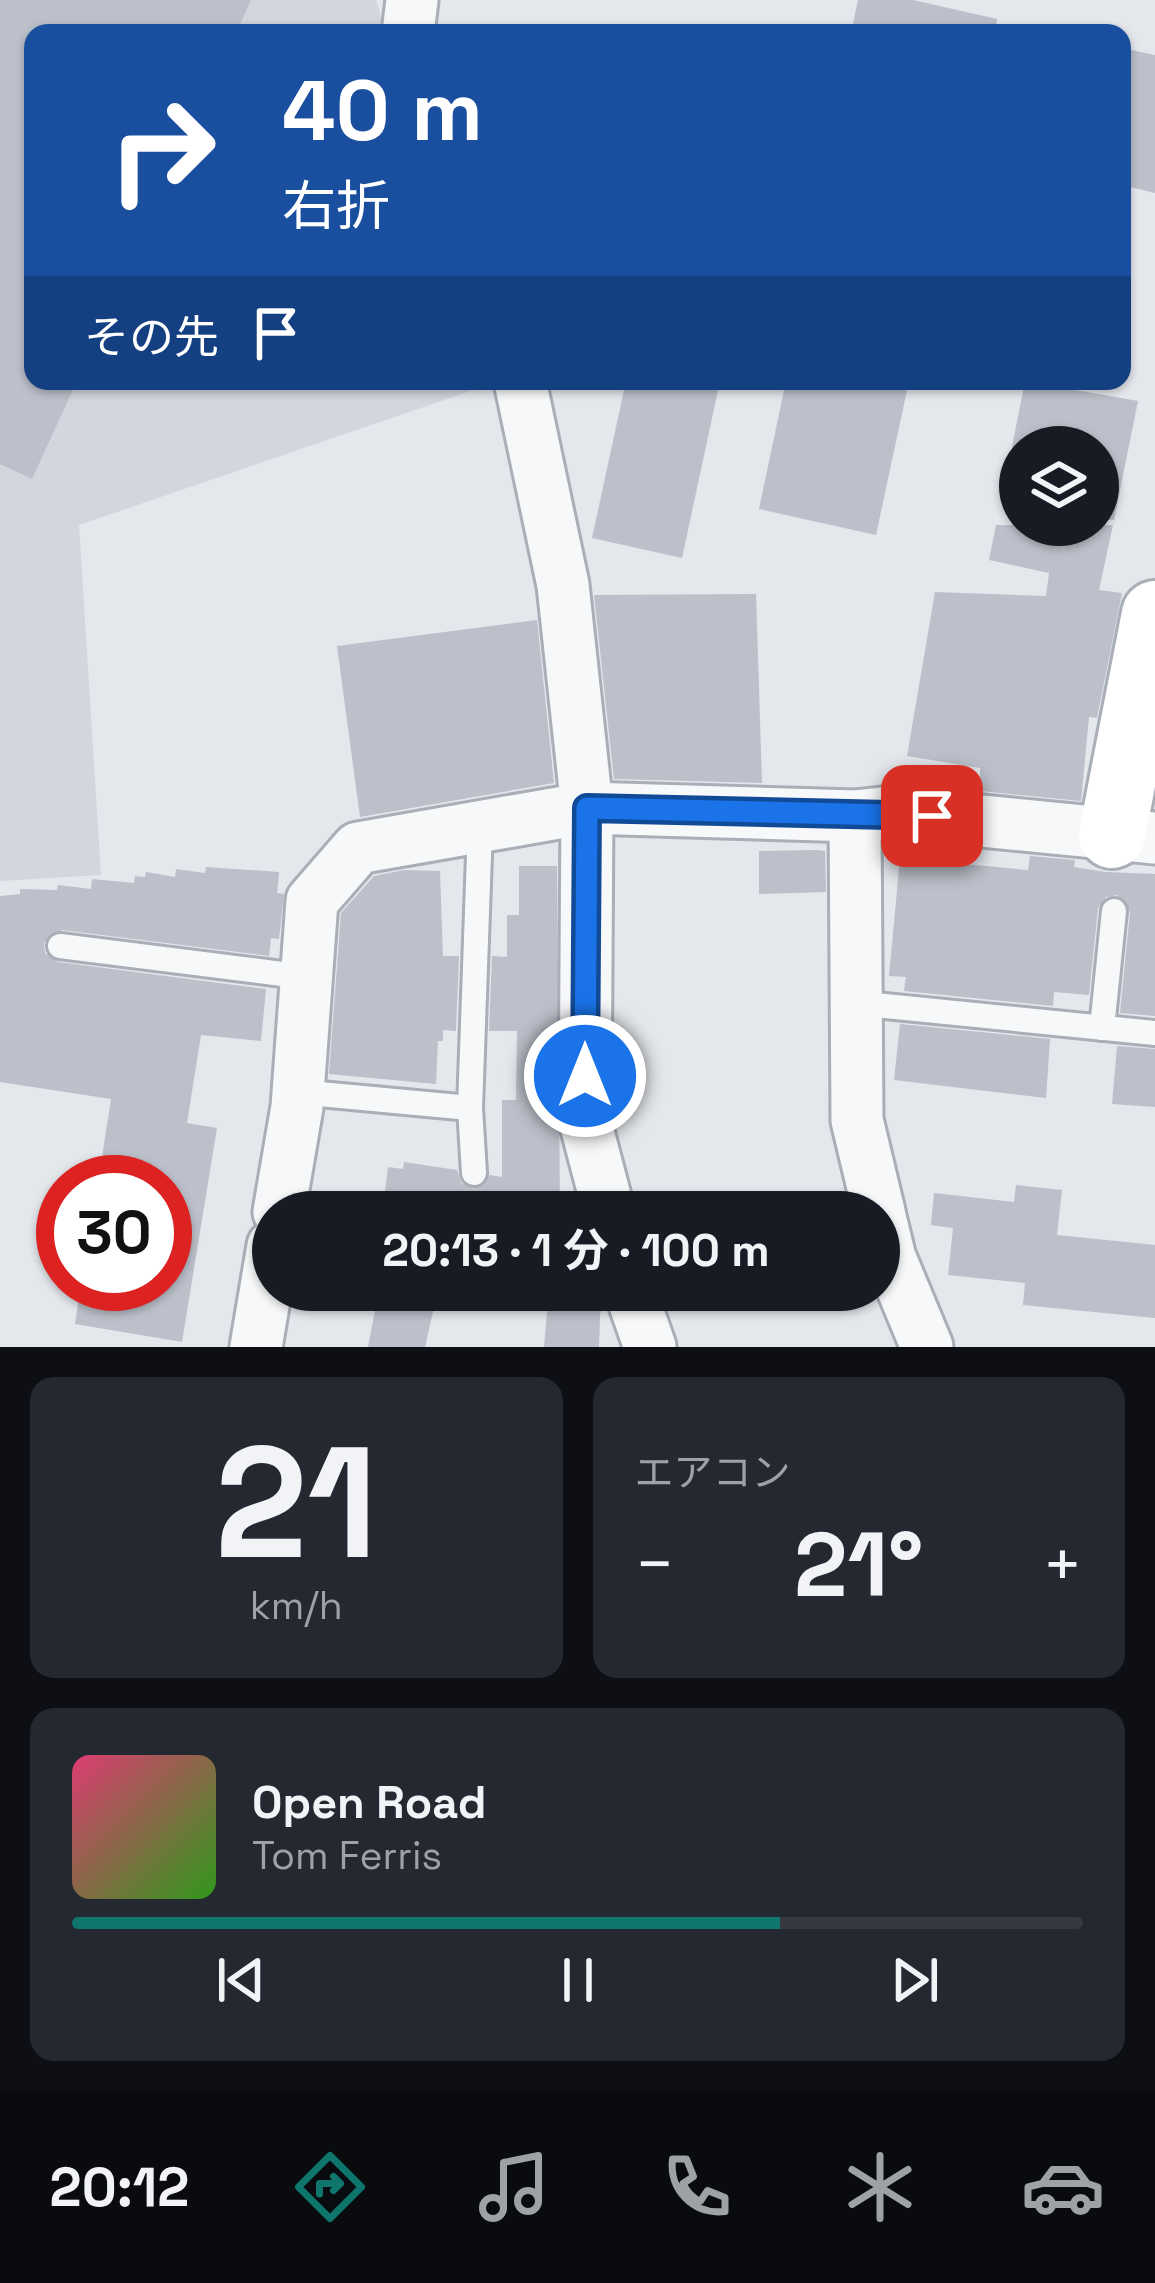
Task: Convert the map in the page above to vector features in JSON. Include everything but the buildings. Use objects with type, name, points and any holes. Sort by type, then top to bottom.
[{"type":"street","points":[[522,390],[563,585],[587,808],[585,1121],[603,1191]]},
{"type":"street","points":[[282,1191],[298,1092],[312,901],[358,848],[587,808],[855,816],[891,812],[1134,836],[1155,614]]},
{"type":"street","points":[[855,816],[857,1120],[874,1191]]},
{"type":"street","points":[[900,1282],[927,1347]]},
{"type":"street","points":[[256,1347],[262,1311]]},
{"type":"street","points":[[637,1311],[650,1347]]},
{"type":"lane","points":[[474,1173],[470,1108],[480,826]]},
{"type":"lane","points":[[1102,1028],[1114,911]]},
{"type":"lane","points":[[60,946],[306,977]]},
{"type":"lane","points":[[855,1003],[1155,1033]]},
{"type":"lane","points":[[298,1092],[470,1108]]},
{"type":"shaded area","points":[[0,0],[376,0],[383,24],[24,24],[24,390],[473,390],[79,525],[101,875],[0,881]]},
{"type":"route","points":[[585,1076],[587,808],[932,816]]}]
